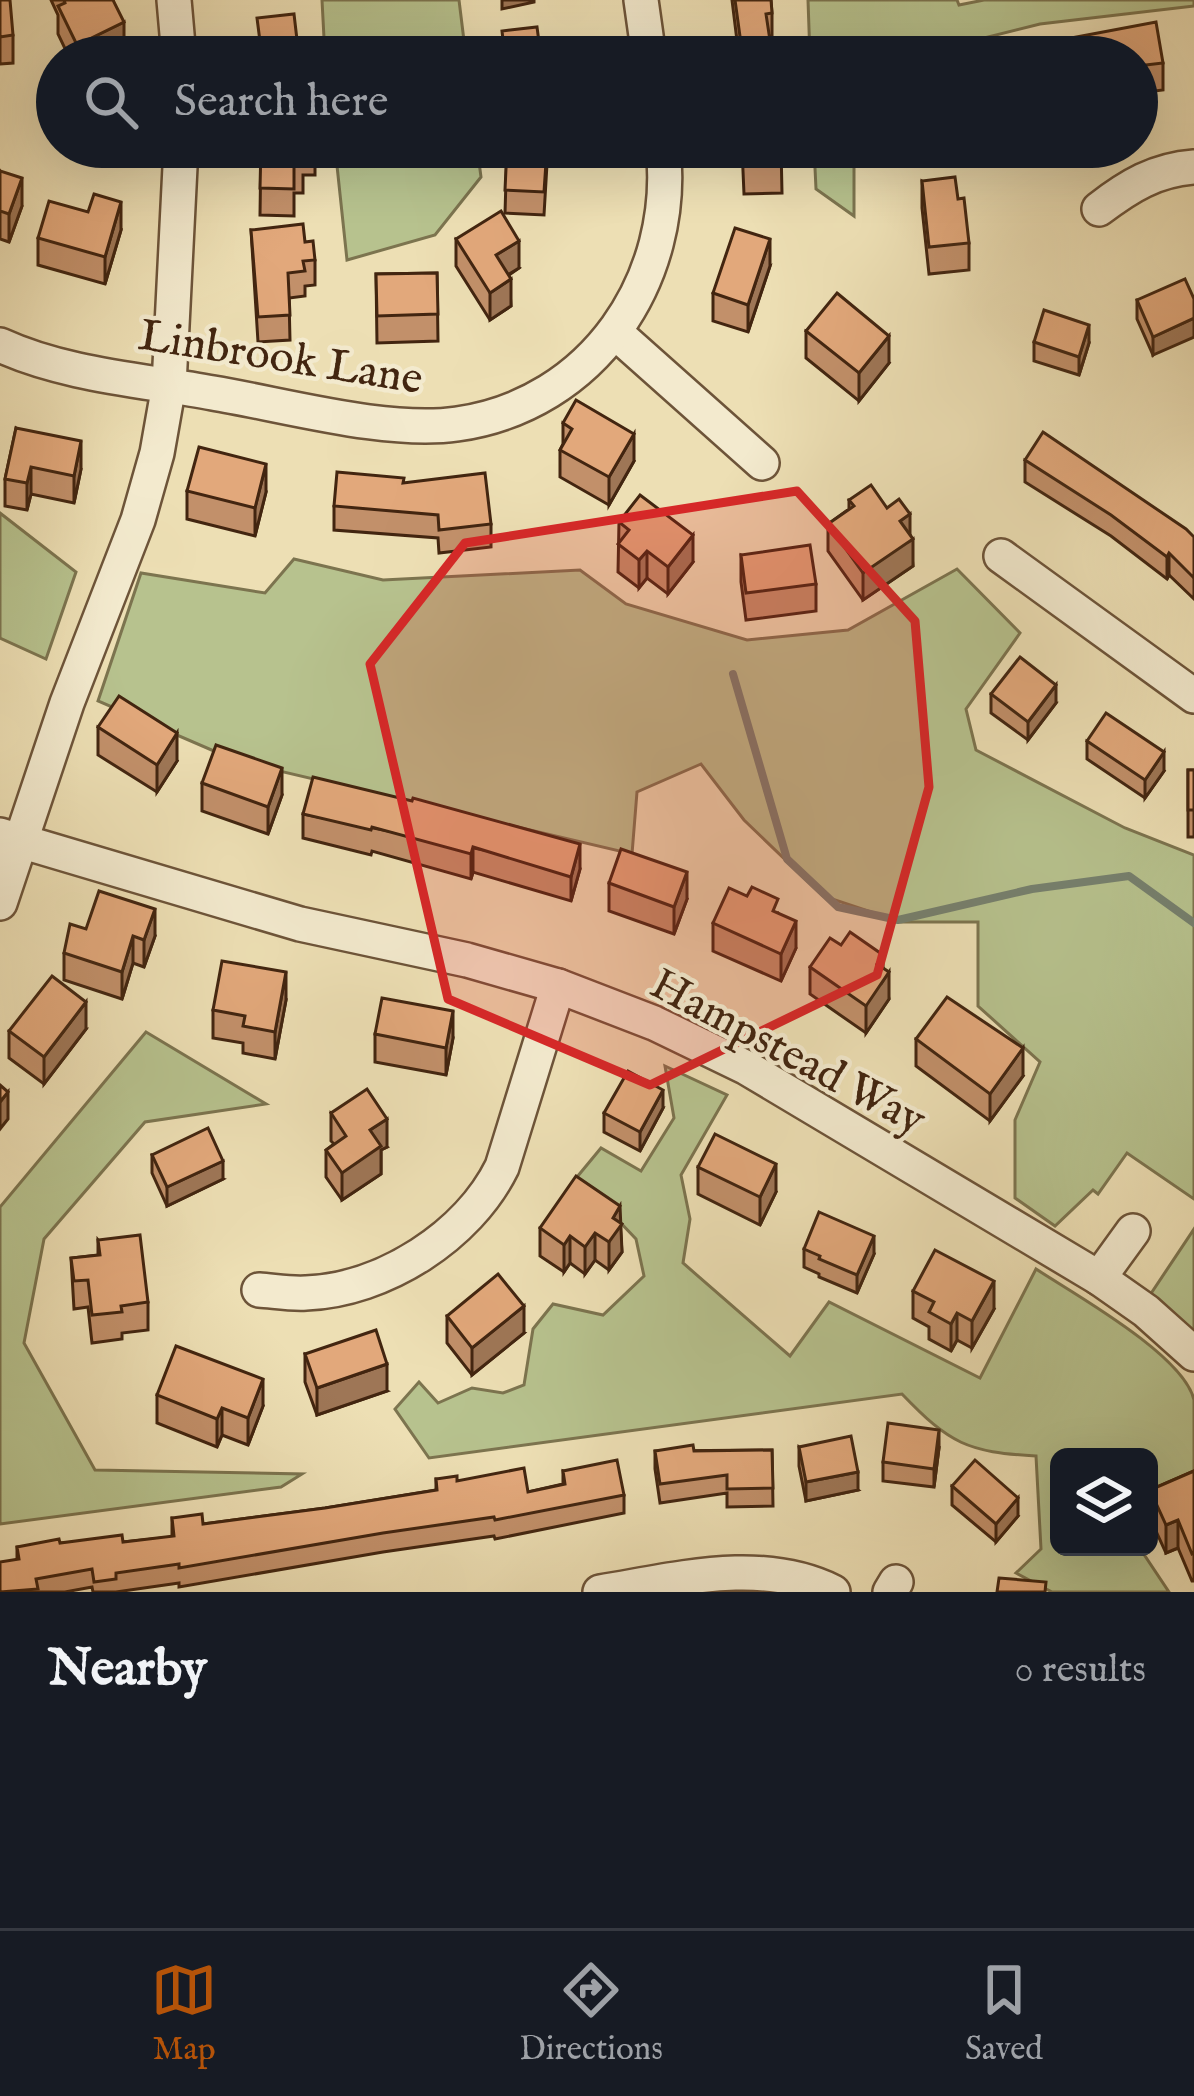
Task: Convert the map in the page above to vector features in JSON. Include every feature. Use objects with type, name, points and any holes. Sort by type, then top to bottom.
[{"type":"street","points":[[174,0],[177,36]]},
{"type":"street","points":[[641,0],[647,36]]},
{"type":"street","points":[[1099,209],[1133,183],[1170,169],[1194,167]]},
{"type":"street","points":[[0,903],[10,838],[138,520],[157,453],[169,385],[180,168]]},
{"type":"street","name":"Linbrook Lane","points":[[0,345],[59,366],[393,424],[455,424],[500,414],[546,394],[583,367],[616,333],[651,269],[661,232],[664,168]]},
{"type":"street","points":[[616,333],[762,463]]},
{"type":"street","points":[[1001,556],[1194,696]]},
{"type":"street","name":"Hampstead Way","points":[[10,838],[300,924],[467,960],[558,986],[654,1023],[747,1067],[1099,1278],[1194,1354]]},
{"type":"street","points":[[259,1290],[307,1293],[361,1283],[405,1262],[472,1215],[502,1167],[558,986]]},
{"type":"street","points":[[1099,1278],[1133,1231]]},
{"type":"street","points":[[600,1592],[734,1574],[808,1580],[833,1592]]},
{"type":"highlighted area","points":[[797,491],[915,621],[929,787],[877,975],[650,1085],[448,999],[370,664],[465,543]]},
{"type":"green space","points":[[322,0],[459,0],[463,36],[324,36]]},
{"type":"green space","points":[[808,0],[957,0],[959,5],[984,0],[1194,0],[1194,6],[1040,24],[992,36],[809,36]]},
{"type":"green space","points":[[337,168],[480,168],[481,177],[435,235],[347,260]]},
{"type":"green space","points":[[815,168],[854,168],[854,216],[816,189]]},
{"type":"green space","points":[[0,513],[76,572],[46,659],[0,638]]},
{"type":"green space","points":[[294,559],[383,580],[580,570],[626,604],[747,640],[848,630],[957,569],[1020,633],[966,709],[976,750],[1125,828],[1194,855],[1194,1199],[1127,1153],[1098,1194],[1093,1190],[1055,1226],[1015,1198],[1015,1120],[1040,1062],[978,1006],[978,922],[901,922],[823,896],[744,820],[701,764],[637,792],[632,854],[237,761],[98,701],[141,573],[265,593]]},
{"type":"green space","points":[[146,1032],[266,1104],[145,1122],[44,1239],[24,1343],[95,1470],[302,1474],[281,1487],[0,1524],[0,1207]]},
{"type":"green space","points":[[665,1066],[727,1095],[681,1175],[690,1219],[683,1263],[790,1356],[829,1302],[980,1378],[1036,1269],[1126,1327],[1170,1364],[1194,1400],[1194,1476],[1158,1493],[1158,1448],[1050,1448],[1050,1556],[1145,1556],[1169,1592],[1052,1592],[1016,1573],[1041,1549],[1036,1456],[993,1452],[961,1442],[933,1424],[902,1394],[429,1458],[395,1409],[419,1382],[438,1403],[472,1388],[503,1393],[524,1385],[533,1329],[553,1304],[603,1315],[644,1276],[636,1239],[577,1177],[601,1148],[641,1171],[674,1118]]},
{"type":"green space","points":[[1194,1229],[1194,1335],[1150,1295]]},
{"type":"building","points":[[0,0],[10,0],[13,35],[0,37]]},
{"type":"building","points":[[113,0],[124,22],[95,36],[73,36],[58,6]]},
{"type":"building","points":[[735,0],[771,0],[772,13],[766,14],[769,36],[740,36]]},
{"type":"building","points":[[294,14],[297,36],[259,36],[257,18]]},
{"type":"building","points":[[1156,22],[1163,63],[1158,64],[1158,36],[1082,36]]},
{"type":"building","points":[[537,27],[538,36],[503,36],[502,31]]},
{"type":"building","points":[[260,168],[294,168],[294,189],[260,188]]},
{"type":"building","points":[[506,168],[546,168],[544,192],[505,190]]},
{"type":"building","points":[[0,171],[22,178],[9,214],[0,211]]},
{"type":"building","points":[[955,177],[958,199],[964,198],[969,243],[929,247],[922,181]]},
{"type":"building","points":[[94,194],[121,202],[105,257],[38,238],[49,201],[88,212]]},
{"type":"building","points":[[501,211],[519,241],[496,255],[511,279],[490,293],[456,239]]},
{"type":"building","points":[[303,224],[305,242],[313,241],[315,260],[303,261],[305,271],[288,273],[290,315],[258,317],[251,230]]},
{"type":"building","points":[[735,228],[770,239],[748,305],[713,293]]},
{"type":"building","points":[[437,273],[438,314],[377,316],[376,274]]},
{"type":"building","points":[[1185,279],[1194,299],[1194,318],[1153,337],[1137,300]]},
{"type":"building","points":[[837,293],[889,336],[859,373],[806,331]]},
{"type":"building","points":[[1044,310],[1089,325],[1079,357],[1034,342]]},
{"type":"building","points":[[576,400],[634,434],[609,477],[560,450],[572,429],[563,423]]},
{"type":"building","points":[[16,428],[81,441],[74,476],[31,467],[27,483],[5,479]]},
{"type":"building","points":[[1043,432],[1186,529],[1194,537],[1194,578],[1169,553],[1167,557],[1025,460]]},
{"type":"building","points":[[199,447],[266,464],[255,508],[187,491]]},
{"type":"building","points":[[337,472],[404,478],[403,483],[485,473],[491,524],[439,530],[438,515],[334,506]]},
{"type":"building","points":[[871,485],[887,508],[899,499],[910,514],[900,521],[913,539],[863,573],[828,524],[854,506],[849,500]]},
{"type":"building","points":[[640,495],[693,535],[668,567],[647,551],[639,560],[618,544],[629,530],[619,522]]},
{"type":"building","points":[[810,545],[816,584],[746,593],[741,555]]},
{"type":"building","points":[[1020,657],[1056,685],[1028,722],[991,694]]},
{"type":"building","points":[[119,696],[177,733],[157,765],[98,727]]},
{"type":"building","points":[[1106,713],[1164,752],[1145,780],[1087,741]]},
{"type":"building","points":[[216,745],[282,768],[268,807],[202,783]]},
{"type":"building","points":[[1188,770],[1194,770],[1194,810],[1188,810]]},
{"type":"building","points":[[313,777],[413,798],[580,844],[571,877],[473,847],[471,854],[303,814]]},
{"type":"building","points":[[621,849],[687,872],[674,907],[609,883]]},
{"type":"building","points":[[752,887],[778,899],[773,911],[796,921],[781,954],[713,923],[729,888],[747,896]]},
{"type":"building","points":[[99,891],[155,909],[144,940],[133,936],[122,972],[64,953],[70,924],[86,929]]},
{"type":"building","points":[[850,932],[883,955],[877,964],[889,972],[866,1006],[810,967],[830,938],[841,945]]},
{"type":"building","points":[[222,961],[286,972],[275,1032],[243,1026],[245,1016],[213,1010]]},
{"type":"building","points":[[52,976],[86,1002],[44,1057],[9,1031]]},
{"type":"building","points":[[947,997],[1023,1048],[990,1094],[916,1039]]},
{"type":"building","points":[[382,998],[453,1011],[446,1048],[375,1034]]},
{"type":"building","points":[[628,1071],[663,1090],[640,1132],[604,1113]]},
{"type":"building","points":[[367,1089],[387,1119],[370,1130],[381,1146],[342,1173],[326,1150],[346,1136],[331,1113]]},
{"type":"building","points":[[208,1128],[223,1161],[167,1187],[152,1155]]},
{"type":"building","points":[[715,1134],[776,1164],[760,1197],[698,1167]]},
{"type":"building","points":[[576,1176],[620,1206],[613,1218],[622,1224],[609,1242],[595,1233],[585,1247],[570,1236],[564,1245],[540,1228]]},
{"type":"building","points":[[819,1212],[874,1236],[857,1275],[804,1249]]},
{"type":"building","points":[[140,1235],[148,1302],[121,1306],[122,1312],[92,1315],[88,1280],[74,1281],[71,1258],[100,1255],[98,1240]]},
{"type":"building","points":[[935,1250],[994,1281],[972,1321],[957,1313],[951,1324],[929,1312],[934,1302],[913,1291]]},
{"type":"building","points":[[498,1274],[524,1306],[472,1348],[447,1316]]},
{"type":"building","points":[[376,1330],[387,1364],[317,1388],[305,1354]]},
{"type":"building","points":[[176,1346],[263,1379],[248,1418],[222,1408],[217,1419],[157,1395]]},
{"type":"building","points":[[888,1423],[939,1430],[934,1469],[883,1462]]},
{"type":"building","points":[[851,1436],[858,1472],[806,1482],[799,1447]]},
{"type":"building","points":[[693,1445],[694,1451],[772,1450],[773,1488],[727,1489],[727,1475],[660,1484],[655,1451]]},
{"type":"building","points":[[617,1460],[624,1495],[495,1520],[383,1533],[179,1568],[179,1564],[116,1573],[116,1579],[94,1582],[92,1569],[36,1579],[38,1589],[0,1592],[0,1562],[19,1559],[17,1547],[59,1539],[60,1543],[122,1535],[123,1542],[174,1536],[172,1518],[202,1514],[203,1524],[325,1508],[437,1490],[436,1479],[457,1476],[457,1481],[524,1468],[528,1492],[565,1484],[563,1471]]},
{"type":"building","points":[[975,1460],[1018,1498],[996,1524],[952,1486]]},
{"type":"building","points":[[1194,1471],[1194,1553],[1178,1520],[1166,1525],[1158,1508],[1158,1487]]},
{"type":"building","points":[[999,1578],[1046,1582],[1045,1592],[997,1592]]},
{"type":"waterway","points":[[733,674],[787,859],[838,907],[898,920],[1032,889],[1129,876],[1194,923]]}]
